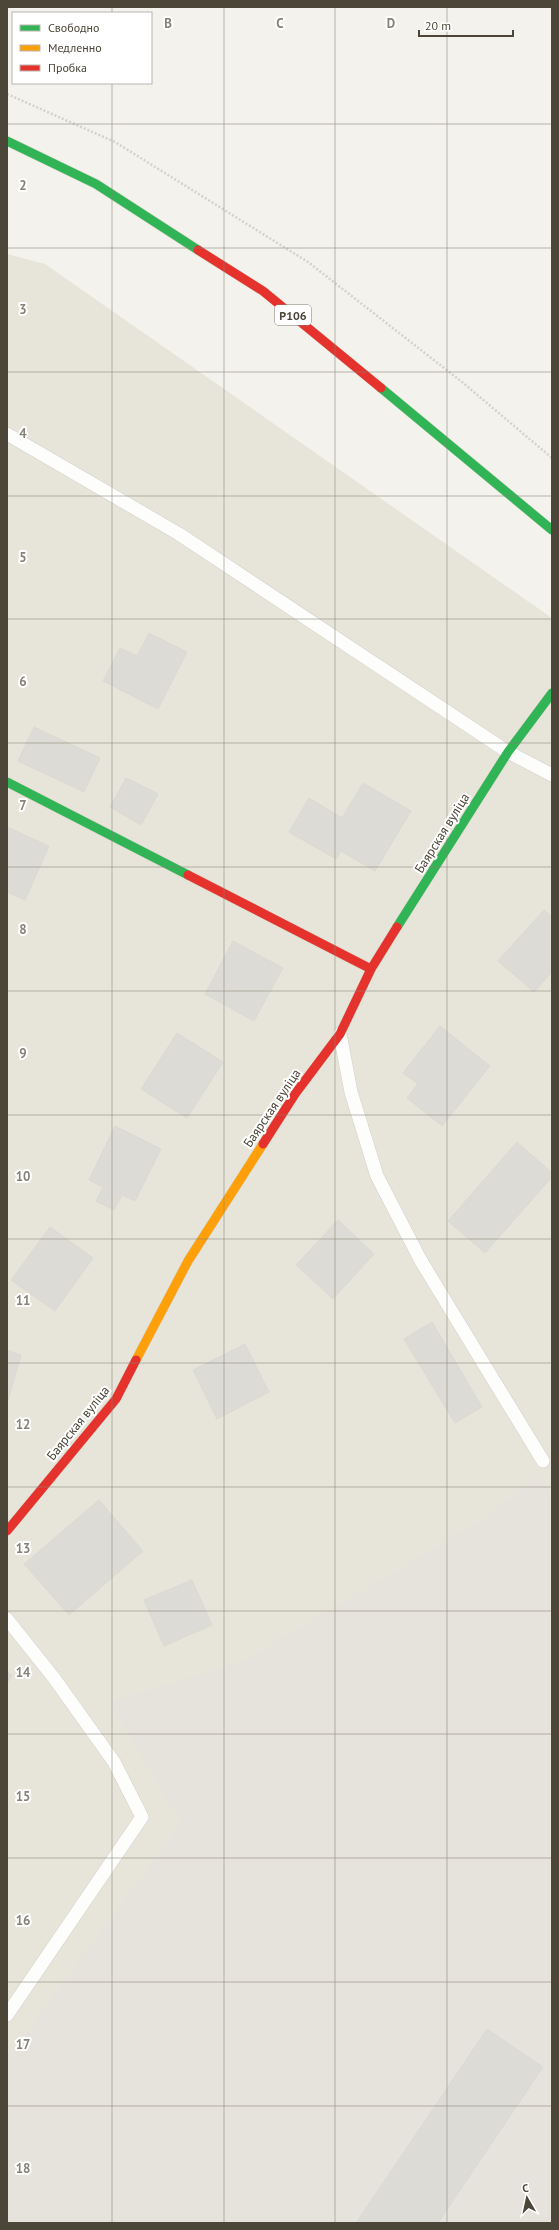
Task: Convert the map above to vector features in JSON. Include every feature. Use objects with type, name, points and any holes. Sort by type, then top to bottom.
[{"type":"street","name":"Р106","points":[[7,140],[96,184],[263,291],[550,526]]},
{"type":"street","name":"Баярская вуліца","points":[[7,1531],[116,1399],[188,1261],[295,1094],[340,1034],[371,969],[508,752],[552,693]]},
{"type":"street","points":[[7,782],[371,969]]},
{"type":"lane","points":[[7,434],[179,534],[508,752],[552,775]]},
{"type":"lane","points":[[340,1034],[351,1092],[376,1176],[421,1261],[543,1461]]},
{"type":"lane","points":[[7,1619],[54,1678],[114,1762],[142,1817],[7,2015]]},
{"type":"path","points":[[7,94],[115,142],[308,262],[456,377],[552,458]]},
{"type":"shaded area","points":[[7,254],[45,264],[552,618],[552,2223],[7,2223]]},
{"type":"shaded area","points":[[538,1475],[552,1495],[552,2223],[7,2223],[7,2058],[181,1823],[109,1702],[245,1660],[488,1516]]},
{"type":"building","points":[[149,633],[187,652],[158,709],[103,681],[120,648],[137,656]]},
{"type":"building","points":[[34,727],[100,758],[84,792],[18,761]]},
{"type":"building","points":[[126,778],[158,794],[141,825],[110,807]]},
{"type":"building","points":[[363,783],[411,811],[375,871],[341,851],[336,859],[289,832],[309,798],[342,818]]},
{"type":"building","points":[[7,827],[49,846],[25,900],[7,892]]},
{"type":"building","points":[[544,910],[552,917],[552,972],[534,992],[498,961]]},
{"type":"building","points":[[233,941],[283,968],[254,1021],[205,994]]},
{"type":"building","points":[[440,1026],[490,1066],[442,1126],[407,1098],[418,1084],[403,1073]]},
{"type":"building","points":[[177,1033],[223,1062],[187,1118],[141,1089]]},
{"type":"building","points":[[115,1126],[161,1149],[135,1201],[122,1195],[114,1210],[96,1201],[103,1187],[89,1180]]},
{"type":"building","points":[[517,1142],[552,1173],[552,1177],[485,1253],[448,1221]]},
{"type":"building","points":[[338,1220],[374,1254],[333,1299],[296,1265]]},
{"type":"building","points":[[50,1227],[93,1258],[55,1311],[11,1280]]},
{"type":"building","points":[[432,1322],[482,1407],[455,1423],[404,1339]]},
{"type":"building","points":[[245,1344],[269,1392],[217,1419],[193,1370]]},
{"type":"building","points":[[7,1350],[21,1355],[7,1404]]},
{"type":"building","points":[[99,1500],[143,1551],[69,1615],[24,1564]]},
{"type":"building","points":[[192,1580],[212,1625],[164,1646],[144,1600]]},
{"type":"building","points":[[7,1672],[12,1675],[7,1683]]},
{"type":"building","points":[[487,2029],[543,2067],[438,2223],[356,2223]]},
{"type":"traffic: fast","points":[[7,141],[96,184],[198,250]]},
{"type":"traffic: fast","points":[[381,388],[552,530]]},
{"type":"traffic: fast","points":[[397,927],[508,752],[552,693]]},
{"type":"traffic: fast","points":[[7,782],[188,875]]},
{"type":"traffic: slow","points":[[136,1360],[188,1261],[263,1144]]},
{"type":"traffic: jam","points":[[198,250],[263,291],[381,388]]},
{"type":"traffic: jam","points":[[188,875],[371,969]]},
{"type":"traffic: jam","points":[[263,1144],[295,1094],[340,1034],[371,969],[397,927]]},
{"type":"traffic: jam","points":[[7,1531],[116,1399],[136,1360]]}]
